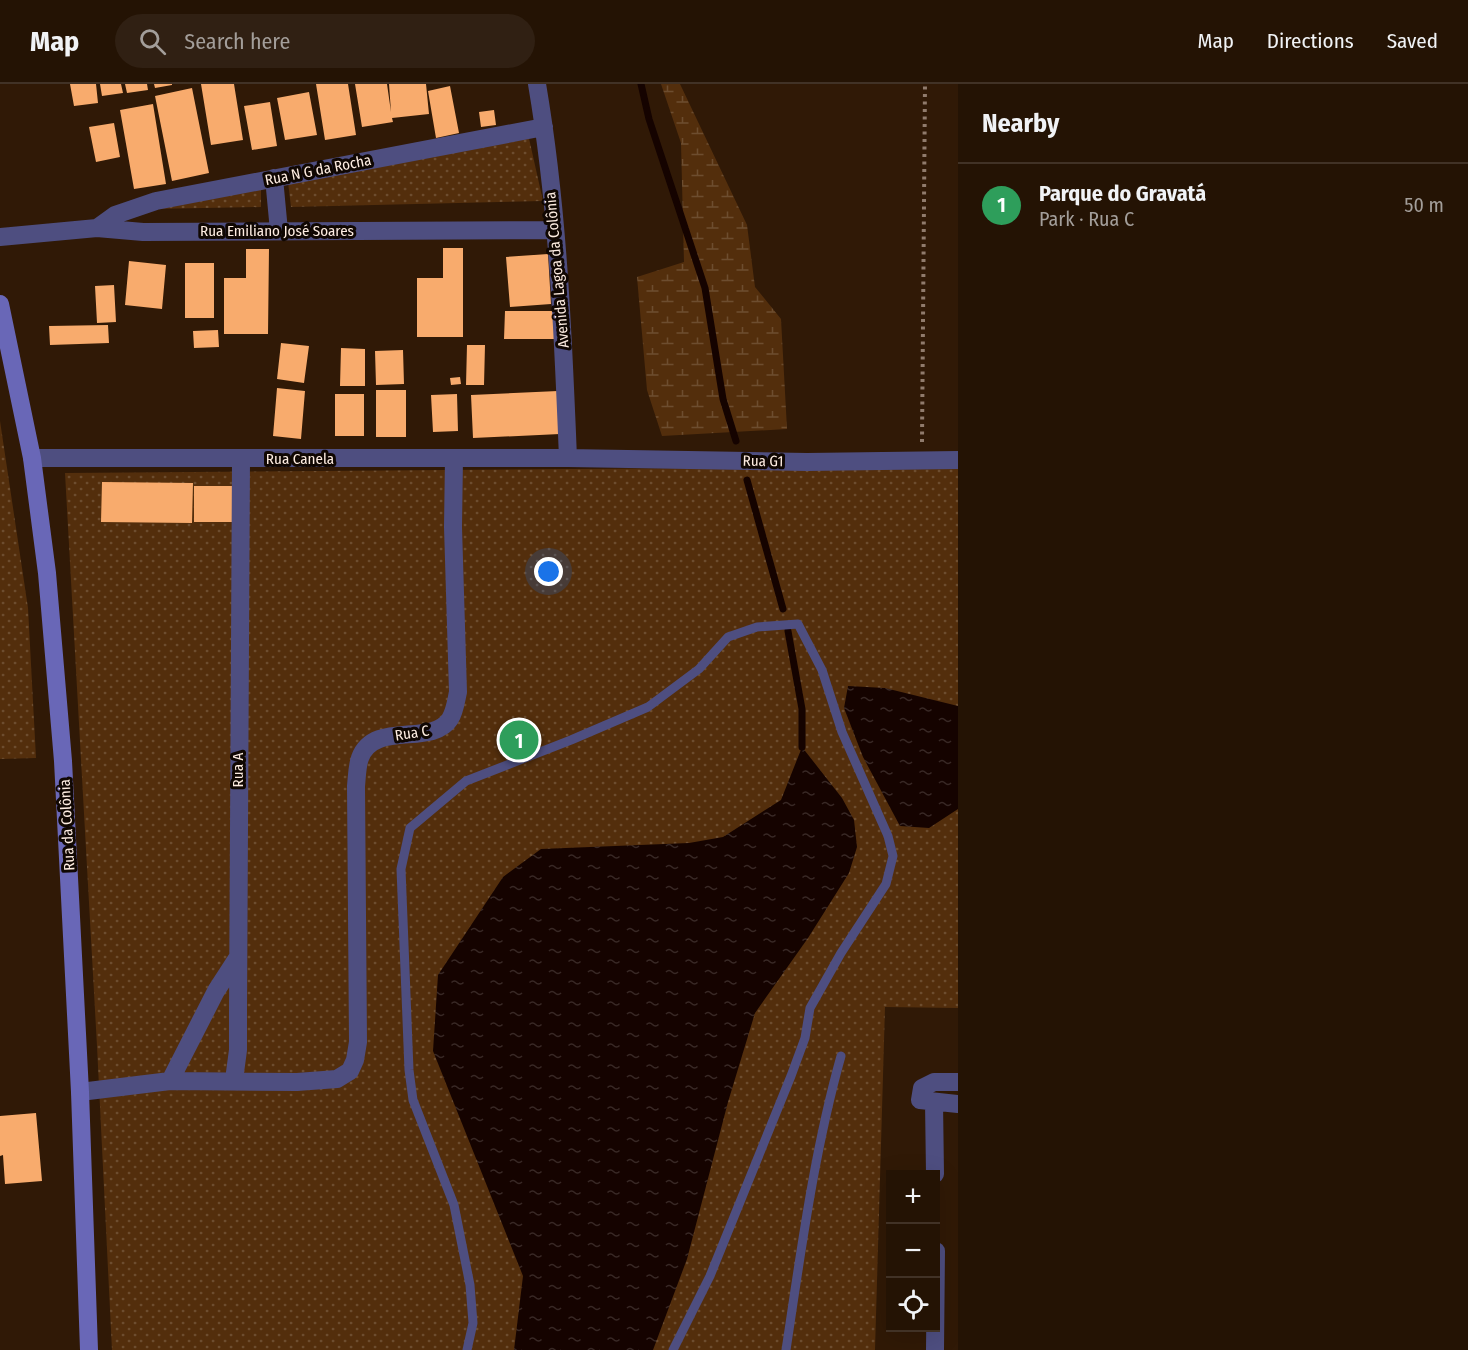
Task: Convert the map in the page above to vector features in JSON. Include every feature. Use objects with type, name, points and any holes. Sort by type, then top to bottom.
[{"type":"main road","name":"Rua da Colônia","points":[[0,304],[32,458],[47,573],[63,761],[80,1092],[89,1350]]},
{"type":"street","name":"Avenida Lagoa da Colônia","points":[[537,84],[555,230],[564,349],[568,458]]},
{"type":"street","name":"Rua N G da Rocha","points":[[97,228],[115,215],[137,207],[274,178],[544,127]]},
{"type":"street","points":[[274,178],[279,231]]},
{"type":"street","name":"Rua Emiliano José Soares","points":[[0,237],[97,228],[143,232],[555,230]]},
{"type":"street","name":"Rua Canela","points":[[32,458],[568,458]]},
{"type":"street","name":"Rua C","points":[[234,1080],[307,1081],[337,1078],[350,1071],[355,1060],[358,1042],[356,786],[359,759],[364,750],[375,741],[399,735],[428,732],[444,725],[450,720],[455,708],[458,692],[453,527],[454,458]]},
{"type":"street","name":"Rua G1","points":[[568,458],[807,462],[958,460]]},
{"type":"street","name":"Rua A","points":[[234,1080],[238,1050],[241,459]]},
{"type":"street","points":[[170,1081],[216,991],[238,957]]},
{"type":"street","points":[[80,1092],[170,1081],[234,1080]]},
{"type":"street","points":[[935,1170],[928,1095],[934,1082],[958,1082]]},
{"type":"street","points":[[928,1095],[958,1104]]},
{"type":"street","points":[[935,1350],[936,1278]]},
{"type":"lane","points":[[467,1350],[473,1323],[454,1205],[413,1100],[409,1070],[401,869],[410,828],[466,781],[648,707],[699,669],[728,637],[757,627],[798,624],[822,670],[842,732],[888,836],[893,856],[886,884],[841,953],[810,1008],[805,1038],[791,1076],[710,1276],[673,1350]]},
{"type":"lane","points":[[786,1350],[805,1224],[827,1108],[841,1056]]},
{"type":"path","points":[[922,460],[925,84]]},
{"type":"green space","points":[[661,84],[680,84],[747,225],[755,287],[781,319],[787,429],[662,436],[647,390],[637,277],[684,262],[681,143]]},
{"type":"green space","points":[[528,134],[543,201],[291,207],[288,182]]},
{"type":"green space","points":[[261,186],[261,207],[150,209]]},
{"type":"green space","points":[[0,421],[28,608],[36,758],[0,759]]},
{"type":"green space","points":[[958,466],[958,1008],[885,1007],[875,1350],[112,1350],[65,473]]},
{"type":"water","points":[[848,686],[885,688],[958,706],[958,809],[929,828],[900,826],[863,757],[844,708]]},
{"type":"water","points":[[802,747],[842,798],[854,820],[857,847],[849,873],[808,938],[755,1013],[728,1102],[687,1259],[653,1350],[514,1350],[523,1276],[433,1051],[438,975],[503,877],[541,849],[689,843],[723,837],[781,800]]},
{"type":"building","points":[[70,84],[96,84],[98,103],[74,106]]},
{"type":"building","points":[[100,84],[121,84],[123,93],[102,96]]},
{"type":"building","points":[[125,84],[147,84],[148,90],[127,93]]},
{"type":"building","points":[[154,84],[172,84],[172,85],[155,88]]},
{"type":"building","points":[[201,84],[234,84],[243,140],[211,145]]},
{"type":"building","points":[[316,84],[348,84],[356,135],[325,140]]},
{"type":"building","points":[[355,84],[387,84],[391,112],[389,84],[426,84],[429,114],[392,118],[393,122],[362,127]]},
{"type":"building","points":[[450,86],[459,133],[436,138],[428,91]]},
{"type":"building","points":[[192,88],[209,173],[172,181],[155,96]]},
{"type":"building","points":[[309,92],[317,135],[285,140],[277,98]]},
{"type":"building","points":[[270,102],[277,146],[252,150],[244,106]]},
{"type":"building","points":[[153,104],[166,184],[134,189],[120,110]]},
{"type":"building","points":[[494,110],[496,125],[481,127],[479,112]]},
{"type":"building","points":[[114,123],[120,157],[96,162],[89,127]]},
{"type":"building","points":[[443,248],[463,248],[463,337],[417,337],[417,278],[443,278]]},
{"type":"building","points":[[246,249],[269,249],[268,334],[224,334],[224,278],[246,278]]},
{"type":"building","points":[[548,254],[551,304],[510,307],[506,257]]},
{"type":"building","points":[[129,261],[166,265],[162,309],[125,305]]},
{"type":"building","points":[[185,263],[214,263],[214,318],[185,318]]},
{"type":"building","points":[[114,285],[116,322],[97,323],[95,286]]},
{"type":"building","points":[[505,311],[554,311],[554,339],[504,339]]},
{"type":"building","points":[[108,325],[109,343],[50,345],[49,326]]},
{"type":"building","points":[[218,330],[219,347],[194,348],[193,331]]},
{"type":"building","points":[[281,343],[309,346],[304,383],[277,379]]},
{"type":"building","points":[[467,345],[485,345],[484,385],[466,385]]},
{"type":"building","points":[[341,348],[365,349],[365,386],[340,386]]},
{"type":"building","points":[[403,350],[404,384],[376,385],[375,351]]},
{"type":"building","points":[[460,377],[461,384],[451,385],[450,378]]},
{"type":"building","points":[[277,388],[305,391],[301,439],[273,436]]},
{"type":"building","points":[[376,390],[406,390],[406,437],[376,437]]},
{"type":"building","points":[[558,391],[560,434],[473,438],[471,395]]},
{"type":"building","points":[[335,394],[364,394],[364,436],[335,436]]},
{"type":"building","points":[[457,394],[458,431],[433,432],[431,395]]},
{"type":"building","points":[[102,482],[193,483],[192,523],[101,522]]},
{"type":"building","points":[[194,486],[237,486],[236,522],[194,522]]},
{"type":"building","points":[[36,1113],[42,1181],[5,1184],[3,1155],[0,1156],[0,1116]]},
{"type":"waterway","points":[[641,84],[649,119],[705,288],[723,399],[736,441]]},
{"type":"waterway","points":[[747,480],[783,609]]},
{"type":"waterway","points":[[788,631],[802,709],[802,747]]},
{"type":"place","name":"Parque do Gravatá","points":[[519,740]]}]
